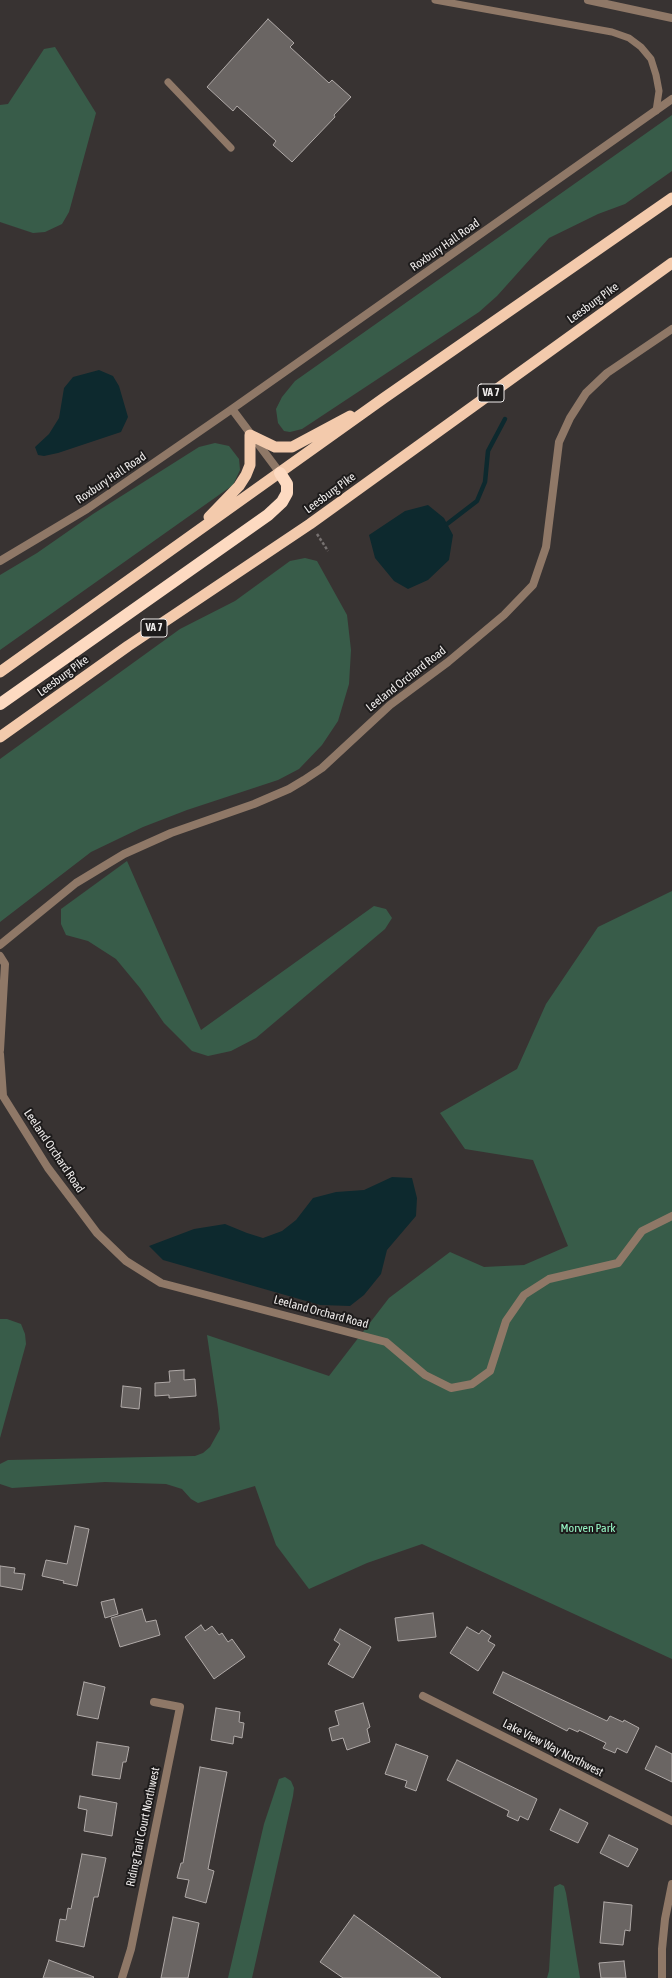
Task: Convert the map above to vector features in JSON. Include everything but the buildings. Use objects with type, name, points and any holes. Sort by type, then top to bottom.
[{"type":"highway","points":[[0,672],[384,398],[672,198]]},
{"type":"highway","name":"Leesburg Pike","points":[[0,737],[128,646],[310,524],[672,263]]},
{"type":"highway","points":[[192,534],[239,486],[246,475],[250,465],[250,435],[275,447],[292,447],[384,398]]},
{"type":"highway","points":[[0,704],[268,515],[282,502],[287,493],[287,484],[280,473]]},
{"type":"street","points":[[588,0],[672,18]]},
{"type":"street","name":"Roxbury Hall Road","points":[[0,561],[87,509],[232,409],[672,99]]},
{"type":"street","name":"Leeland Orchard Road","points":[[0,945],[76,883],[96,869],[143,844],[254,804],[289,789],[322,768],[390,705],[448,662],[504,615],[533,585],[547,540],[551,513],[553,480],[559,442],[570,418],[586,393],[607,373],[672,328]]},
{"type":"street","points":[[232,409],[280,473]]},
{"type":"street","points":[[0,956],[5,964],[0,1050]]},
{"type":"street","name":"Leeland Orchard Road","points":[[0,1054],[3,1096],[48,1168],[97,1233],[126,1261],[161,1283],[386,1342],[425,1376],[451,1388],[472,1384],[490,1371],[506,1321],[524,1295],[548,1279],[587,1272],[618,1263],[642,1231],[672,1216]]},
{"type":"street","name":"Lake View Way Northwest","points":[[423,1696],[672,1821]]},
{"type":"street","name":"Riding Trail Court Northwest","points":[[122,1978],[131,1949],[180,1707],[154,1702]]},
{"type":"street","points":[[662,1978],[662,1949],[665,1919],[672,1884]]},
{"type":"lane","points":[[435,0],[612,32],[629,38],[641,47],[651,59],[659,91],[656,111]]},
{"type":"lane","points":[[168,82],[231,148]]},
{"type":"path","points":[[310,524],[328,552]]},
{"type":"green space","points":[[55,47],[96,113],[69,212],[62,224],[45,232],[33,233],[0,222],[0,105],[8,104],[44,49]]},
{"type":"green space","points":[[672,115],[672,171],[625,204],[598,214],[549,238],[497,296],[479,312],[302,429],[290,432],[284,431],[278,423],[276,409],[282,397],[295,381]]},
{"type":"green space","points":[[215,443],[229,446],[239,459],[240,470],[233,485],[0,650],[0,575],[37,553],[93,514],[199,447]]},
{"type":"green space","points":[[305,558],[317,561],[347,615],[351,650],[349,684],[338,721],[322,745],[299,769],[278,780],[187,810],[143,827],[91,852],[0,922],[0,759],[180,629],[235,601],[290,561]]},
{"type":"green space","points":[[127,861],[201,1030],[374,906],[386,909],[392,918],[385,929],[256,1038],[231,1051],[208,1056],[192,1051],[164,1023],[140,988],[116,959],[88,941],[66,935],[61,924],[61,909]]},
{"type":"green space","name":"Morven Park","points":[[672,891],[672,1659],[422,1544],[367,1563],[309,1589],[276,1545],[255,1486],[198,1503],[191,1499],[182,1489],[166,1484],[105,1482],[12,1488],[0,1484],[0,1464],[8,1460],[195,1456],[203,1453],[210,1447],[220,1429],[207,1335],[329,1376],[389,1298],[450,1252],[484,1267],[524,1265],[568,1246],[533,1160],[465,1149],[440,1113],[517,1069],[546,1004],[598,927]]},
{"type":"green space","points":[[0,1319],[7,1319],[21,1324],[25,1334],[26,1344],[0,1438]]},
{"type":"green space","points":[[285,1777],[291,1781],[294,1788],[293,1796],[252,1978],[228,1978],[264,1824],[279,1779]]},
{"type":"green space","points":[[560,1884],[564,1886],[566,1893],[580,1978],[547,1978],[549,1971],[554,1887]]},
{"type":"water","points":[[99,370],[113,376],[119,386],[128,417],[121,432],[58,453],[44,456],[38,455],[35,447],[49,434],[59,418],[64,388],[73,377]]},
{"type":"water","points":[[428,505],[444,518],[453,535],[449,560],[428,580],[408,589],[394,581],[375,558],[369,535],[405,511]]},
{"type":"water","points":[[392,1177],[412,1178],[417,1198],[416,1216],[387,1250],[381,1274],[364,1295],[350,1306],[320,1305],[163,1260],[149,1246],[194,1229],[225,1224],[263,1238],[282,1231],[296,1220],[313,1198],[336,1192],[364,1190]]},
{"type":"waterway","points":[[447,524],[477,501],[485,482],[488,451],[505,419]]}]
